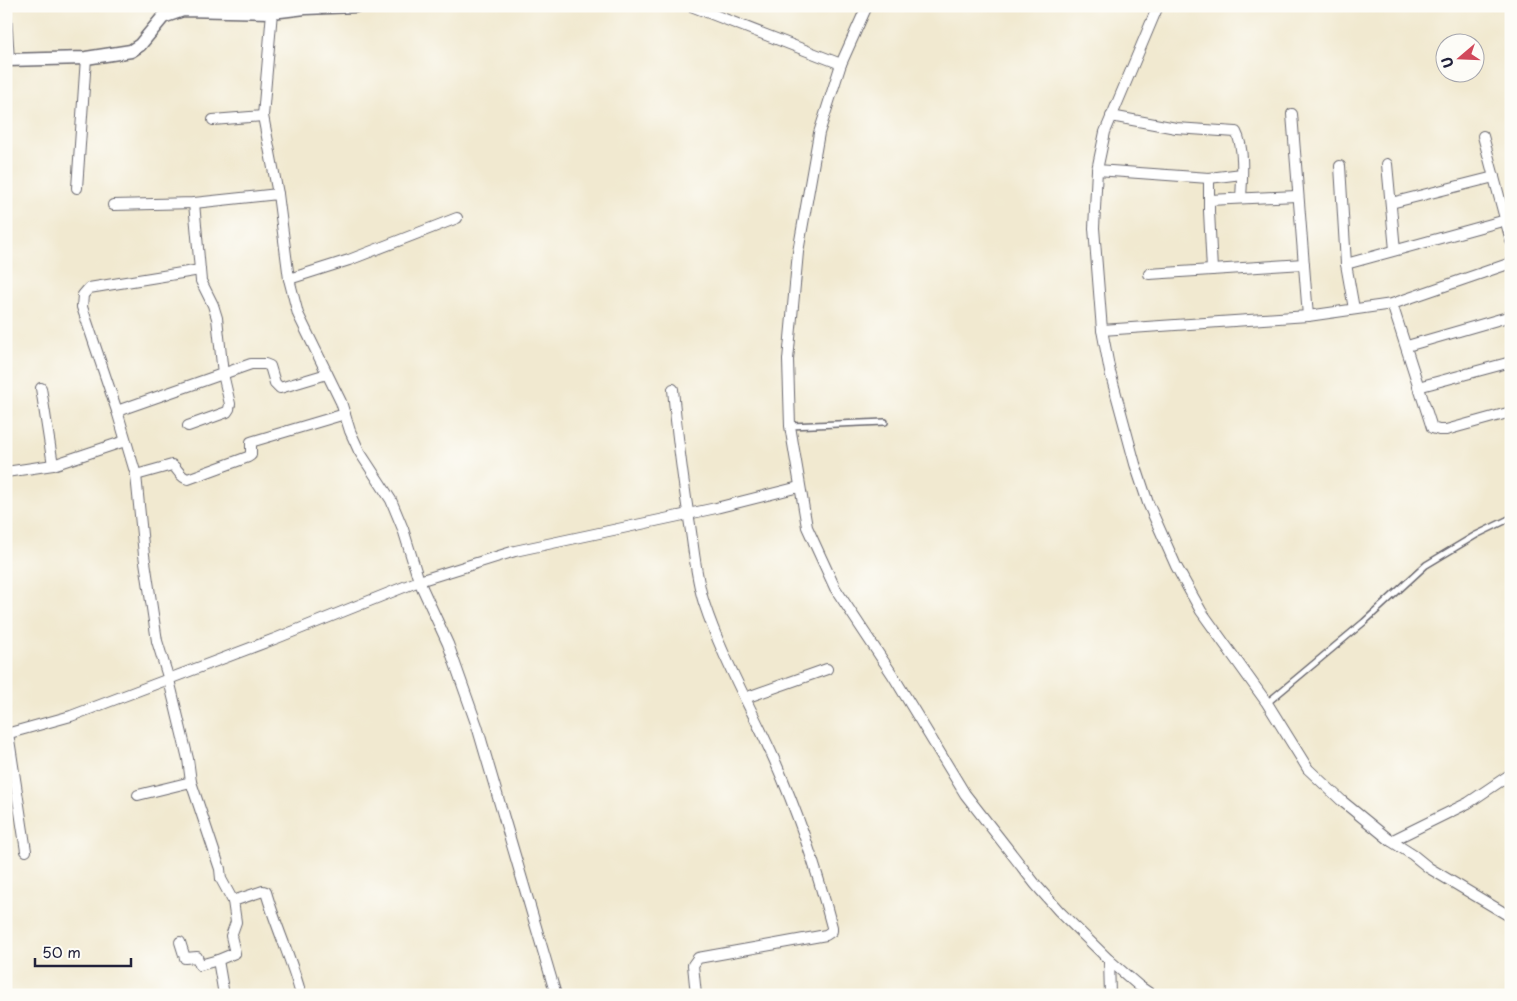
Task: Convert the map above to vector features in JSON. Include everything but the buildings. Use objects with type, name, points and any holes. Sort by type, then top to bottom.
[{"type":"street","points":[[6,15],[8,60],[86,58],[136,49],[170,9],[272,12],[305,7],[356,6]]},
{"type":"street","points":[[690,6],[841,64]]},
{"type":"street","points":[[867,6],[841,64],[820,133],[798,252],[788,360],[790,426],[807,526],[835,588],[892,674],[965,794],[1036,886],[1109,960],[1152,995]]},
{"type":"street","points":[[1158,6],[1105,132],[1097,170],[1094,228],[1102,330],[1110,372],[1135,464],[1162,537],[1201,612],[1267,704],[1308,769],[1342,801],[1391,841],[1429,868],[1511,918]]},
{"type":"street","points":[[272,12],[262,116],[278,194],[289,279],[298,314],[341,402],[350,431],[359,451],[391,500],[403,529],[419,581],[448,644],[477,726],[556,995]]},
{"type":"street","points":[[77,188],[86,58]]},
{"type":"street","points":[[1292,114],[1308,316]]},
{"type":"street","points":[[213,120],[262,116]]},
{"type":"street","points":[[1111,116],[1176,128],[1233,131],[1237,133],[1242,174],[1241,198]]},
{"type":"street","points":[[1483,136],[1511,241]]},
{"type":"street","points":[[1387,164],[1394,250]]},
{"type":"street","points":[[1340,166],[1346,264],[1354,309]]},
{"type":"street","points":[[1097,170],[1209,178],[1242,174]]},
{"type":"street","points":[[1391,203],[1494,176]]},
{"type":"street","points":[[1209,178],[1208,200],[1212,270]]},
{"type":"street","points":[[113,205],[194,203],[278,194]]},
{"type":"street","points":[[1208,200],[1298,196]]},
{"type":"street","points":[[188,426],[229,411],[230,404],[222,374],[217,318],[202,284],[194,203]]},
{"type":"street","points":[[289,279],[349,260],[457,218]]},
{"type":"street","points":[[1346,264],[1506,220]]},
{"type":"street","points":[[1102,330],[1308,316],[1392,304],[1511,263]]},
{"type":"street","points":[[1149,274],[1304,264]]},
{"type":"street","points":[[180,942],[185,958],[197,957],[200,965],[235,953],[231,936],[236,922],[233,901],[221,879],[220,869],[191,782],[188,759],[169,680],[157,641],[144,555],[136,475],[82,307],[85,292],[89,288],[200,270]]},
{"type":"street","points":[[1392,304],[1432,428],[1446,430],[1511,412]]},
{"type":"street","points":[[1407,346],[1511,316]]},
{"type":"street","points":[[1418,387],[1511,362]]},
{"type":"street","points":[[117,411],[251,364],[270,366],[275,383],[280,388],[327,374]]},
{"type":"street","points":[[41,388],[53,465]]},
{"type":"street","points":[[673,389],[682,478],[698,581],[704,602],[718,642],[774,760],[818,872],[832,929],[826,935],[698,958],[693,965],[696,995]]},
{"type":"street","points":[[136,475],[172,465],[176,467],[179,474],[188,479],[248,457],[251,455],[251,442],[254,440],[345,414]]},
{"type":"street","points":[[6,472],[53,465],[125,441]]},
{"type":"street","points":[[26,851],[7,733],[70,716],[169,680],[419,581],[514,552],[716,508],[799,487]]},
{"type":"street","points":[[745,698],[828,669]]},
{"type":"street","points":[[1391,841],[1468,803],[1511,774]]},
{"type":"street","points":[[138,795],[191,782]]},
{"type":"street","points":[[233,901],[263,891],[266,892],[301,995]]},
{"type":"street","points":[[218,960],[224,995]]},
{"type":"street","points":[[1109,960],[1110,995]]},
{"type":"lane","points":[[790,426],[885,422]]},
{"type":"lane","points":[[1267,704],[1364,622],[1426,565],[1476,535],[1511,518]]}]
